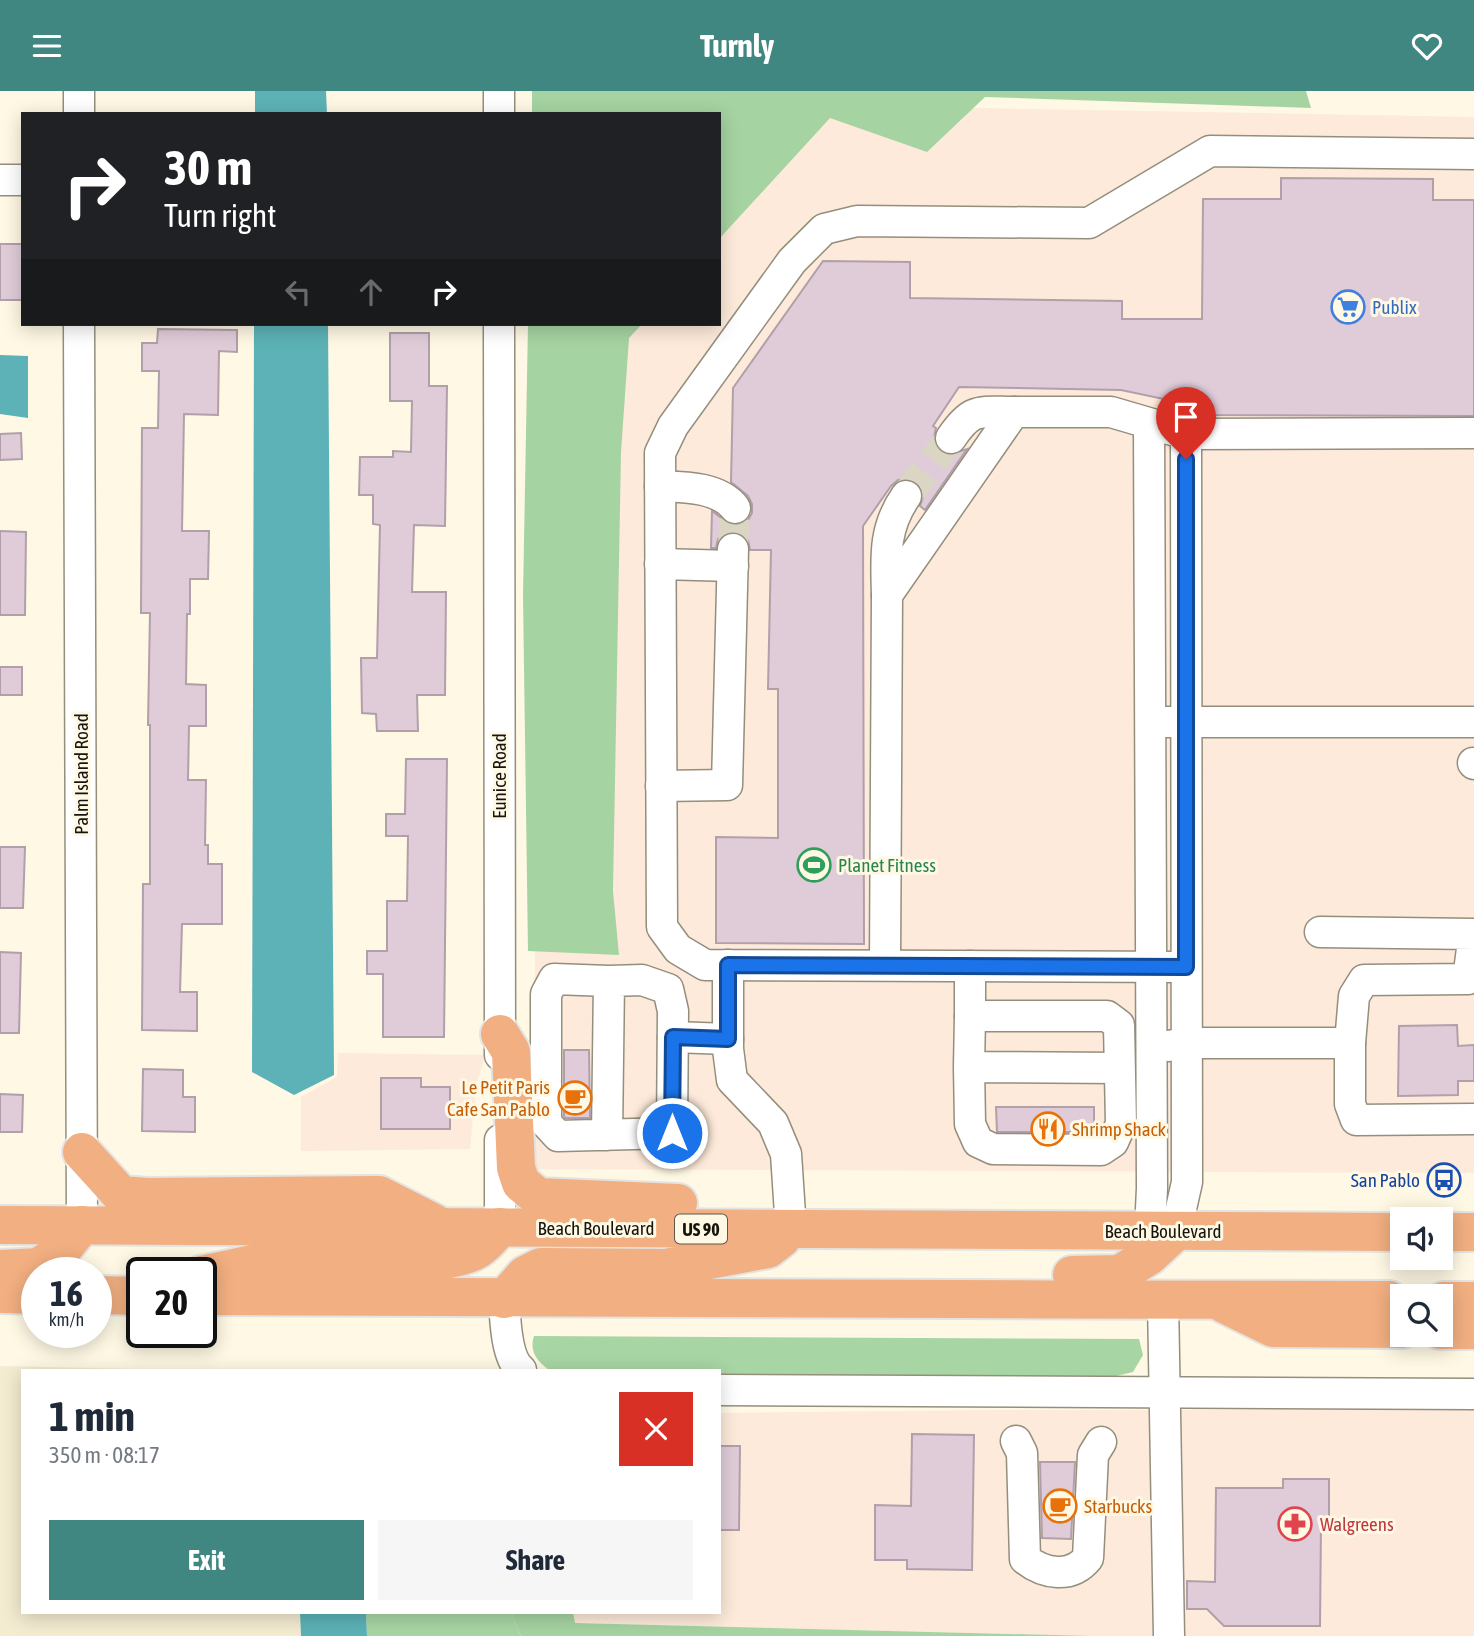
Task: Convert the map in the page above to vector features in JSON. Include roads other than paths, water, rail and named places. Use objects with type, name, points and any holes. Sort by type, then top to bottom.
[{"type":"highway","points":[[500,1034],[511,1052],[516,1168],[527,1190],[538,1196],[561,1199],[681,1203],[701,1213],[716,1229]]},
{"type":"highway","points":[[82,1152],[121,1195],[379,1195],[442,1227]]},
{"type":"highway","name":"Beach Boulevard","points":[[6,1223],[1390,1232]]},
{"type":"highway","points":[[0,1269],[39,1267],[61,1251],[82,1225]]},
{"type":"highway","points":[[217,1272],[276,1259],[449,1259],[467,1255],[483,1247],[500,1227]]},
{"type":"highway","points":[[504,1299],[525,1275],[541,1267],[666,1268],[768,1249],[791,1229]]},
{"type":"highway","points":[[790,1298],[873,1272],[1120,1274],[1149,1256],[1163,1231]]},
{"type":"highway","points":[[1453,1232],[1474,1232]]},
{"type":"highway","points":[[0,1294],[21,1295]]},
{"type":"highway","points":[[217,1296],[1216,1300],[1390,1315]]},
{"type":"highway","points":[[1453,1310],[1474,1330]]},
{"type":"street","points":[[79,91],[79,112]]},
{"type":"street","points":[[499,91],[499,112]]},
{"type":"street","points":[[1186,967],[705,965],[678,949],[662,927],[660,453],[673,426],[792,261],[824,229],[857,221],[1089,223],[1210,151],[1474,154]]},
{"type":"street","points":[[0,180],[21,180]]},
{"type":"street","name":"Palm Island Road","points":[[79,326],[82,1225]]},
{"type":"street","name":"Eunice Road","points":[[499,326],[500,1227]]},
{"type":"street","points":[[951,438],[962,422],[976,412],[1111,412],[1186,434],[1474,433]]},
{"type":"street","points":[[887,596],[1014,412]]},
{"type":"street","points":[[1149,424],[1152,1192],[1163,1231]]},
{"type":"street","points":[[1163,1231],[1186,1182],[1186,434]]},
{"type":"street","points":[[660,486],[705,490],[729,500],[735,508]]},
{"type":"street","points":[[885,965],[885,549],[894,513],[906,496]]},
{"type":"street","points":[[660,564],[733,558],[727,785],[661,786]]},
{"type":"street","points":[[1150,722],[1474,722]]},
{"type":"street","points":[[1320,932],[1474,934],[1471,988],[1364,980],[1354,996],[1350,1043],[1350,1104],[1356,1119],[1474,1119]]},
{"type":"street","points":[[728,965],[728,1039],[732,1080],[772,1123],[786,1154],[791,1229]]},
{"type":"street","points":[[970,965],[969,1067],[970,1124],[978,1142],[993,1149],[1101,1150],[1113,1142],[1122,1124],[1119,1025],[1107,1016],[970,1016]]},
{"type":"street","points":[[554,979],[642,980],[668,989],[673,1011],[673,1037],[672,1133],[558,1136],[546,1122],[546,993],[554,979]]},
{"type":"street","points":[[607,1135],[609,981]]},
{"type":"street","points":[[673,1037],[728,1039]]},
{"type":"street","points":[[969,1067],[1119,1059],[1186,1043],[1350,1043]]},
{"type":"street","points":[[504,1299],[508,1342],[520,1369]]},
{"type":"street","points":[[1163,1300],[1169,1636]]},
{"type":"street","points":[[721,1390],[1474,1394]]},
{"type":"street","points":[[1016,1441],[1022,1453],[1026,1559],[1037,1568],[1058,1572],[1080,1567],[1088,1558],[1093,1455],[1101,1442]]},
{"type":"water","points":[[255,91],[326,91],[327,112],[255,112]]},
{"type":"water","points":[[254,326],[328,326],[334,1075],[294,1095],[252,1072]]},
{"type":"water","points":[[0,355],[28,356],[28,418],[0,414]]},
{"type":"water","points":[[300,1614],[366,1614],[367,1636],[301,1636]]},
{"type":"tunnel","points":[[906,496],[951,438]]},
{"type":"tunnel","points":[[733,549],[735,508]]},
{"type":"place","name":"Publix","points":[[1348,307]]},
{"type":"place","name":"Planet Fitness","points":[[814,865]]},
{"type":"place","name":"Le Petit Paris Cafe San Pablo","points":[[575,1098]]},
{"type":"place","name":"Shrimp Shack","points":[[1048,1129]]},
{"type":"place","name":"San Pablo","points":[[1444,1180]]},
{"type":"place","name":"Starbucks","points":[[1060,1506]]},
{"type":"place","name":"Walgreens","points":[[1295,1524]]}]
